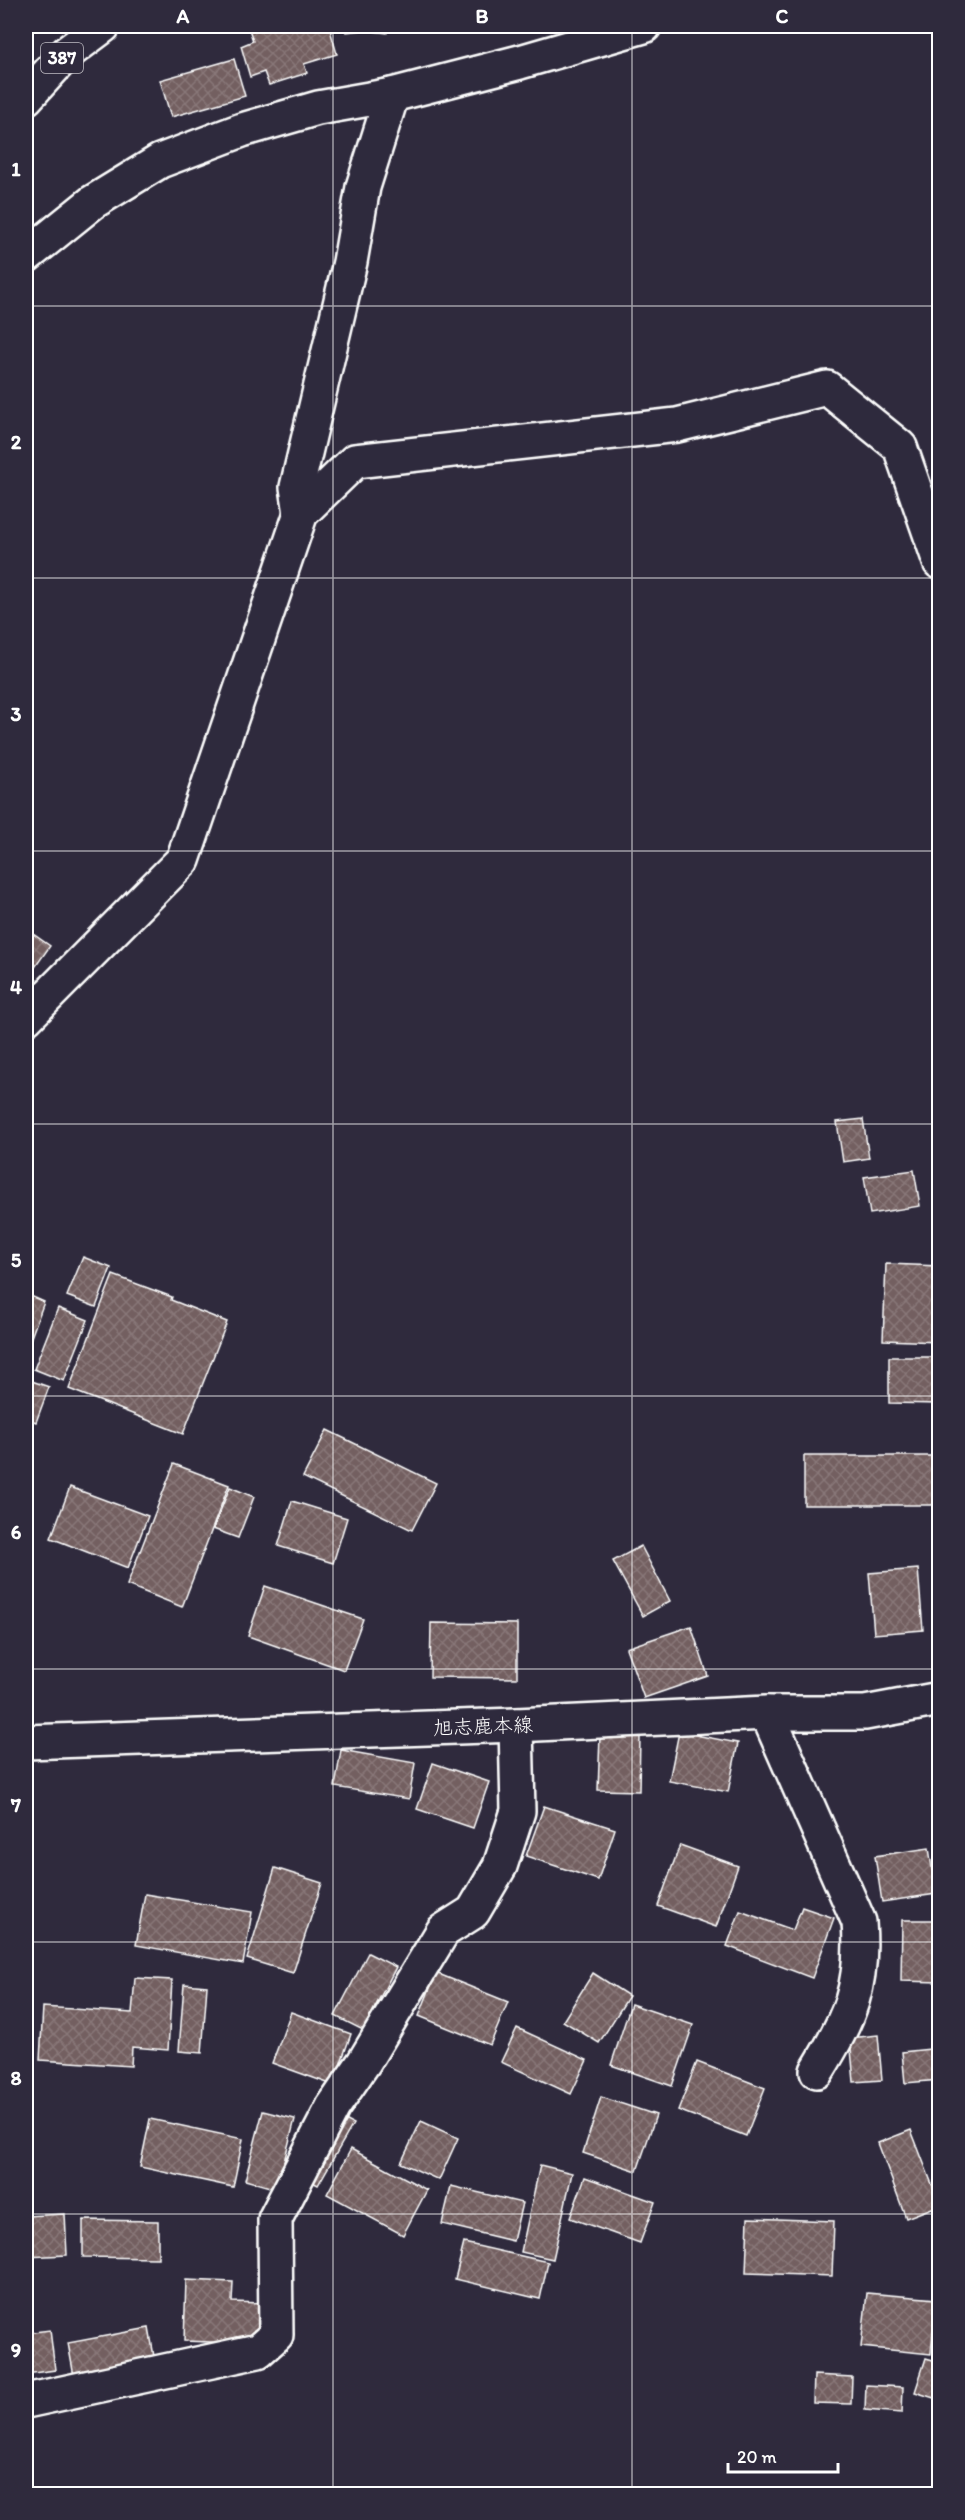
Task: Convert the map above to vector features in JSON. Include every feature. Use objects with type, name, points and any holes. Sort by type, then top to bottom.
[{"type":"main road","name":"387","points":[[26,98],[67,53],[103,26]]},
{"type":"main road","points":[[26,256],[93,202],[160,161],[242,130],[318,108],[392,95],[520,62],[644,26]]},
{"type":"main road","points":[[301,513],[297,487],[350,262],[363,187],[392,95]]},
{"type":"main road","points":[[26,1018],[183,860],[301,513],[355,461],[677,425],[828,388],[900,447],[939,562]]},
{"type":"main road","name":"旭志鹿本線","points":[[26,1742],[516,1725],[767,1713],[865,1713],[939,1699]]},
{"type":"main road","points":[[767,1713],[860,1922],[862,1951],[858,1983],[845,2022],[817,2071]]},
{"type":"main road","points":[[26,2402],[258,2351],[276,2335],[275,2218],[333,2108],[443,1931],[473,1912],[500,1866],[518,1811],[516,1725]]},
{"type":"building","points":[[248,26],[329,26],[337,54],[304,64],[307,73],[269,85],[264,72],[250,77],[241,46],[253,41]]},
{"type":"building","points":[[344,26],[387,26],[387,33],[364,30],[346,32]]},
{"type":"building","points":[[234,59],[245,96],[171,117],[160,80]]},
{"type":"building","points":[[26,929],[50,946],[26,980]]},
{"type":"building","points":[[863,1119],[869,1158],[843,1162],[837,1122]]},
{"type":"building","points":[[914,1170],[920,1206],[870,1214],[864,1177]]},
{"type":"building","points":[[83,1257],[111,1268],[96,1307],[67,1296]]},
{"type":"building","points":[[886,1264],[940,1266],[940,1342],[883,1340]]},
{"type":"building","points":[[113,1275],[172,1297],[171,1300],[227,1322],[183,1434],[69,1389]]},
{"type":"building","points":[[26,1294],[44,1302],[26,1351]]},
{"type":"building","points":[[58,1308],[88,1320],[64,1381],[34,1369]]},
{"type":"building","points":[[889,1357],[940,1357],[940,1404],[889,1403]]},
{"type":"building","points":[[26,1379],[49,1387],[36,1422],[26,1418]]},
{"type":"building","points":[[327,1430],[436,1483],[412,1530],[303,1477]]},
{"type":"building","points":[[804,1456],[940,1456],[940,1505],[804,1505]]},
{"type":"building","points":[[174,1464],[229,1485],[182,1607],[127,1585]]},
{"type":"building","points":[[70,1487],[148,1516],[128,1568],[51,1538]]},
{"type":"building","points":[[230,1487],[254,1497],[238,1538],[213,1529]]},
{"type":"building","points":[[292,1501],[347,1518],[333,1563],[278,1546]]},
{"type":"building","points":[[641,1546],[670,1601],[643,1616],[613,1561]]},
{"type":"building","points":[[918,1569],[923,1630],[874,1634],[869,1573]]},
{"type":"building","points":[[265,1586],[363,1619],[344,1670],[248,1636]]},
{"type":"building","points":[[431,1623],[517,1624],[517,1678],[430,1677]]},
{"type":"building","points":[[691,1626],[708,1676],[644,1698],[626,1648]]},
{"type":"building","points":[[679,1732],[738,1743],[728,1792],[669,1781]]},
{"type":"building","points":[[600,1735],[640,1736],[639,1791],[598,1790]]},
{"type":"building","points":[[341,1750],[415,1763],[409,1799],[335,1787]]},
{"type":"building","points":[[433,1763],[489,1782],[473,1828],[417,1809]]},
{"type":"building","points":[[544,1806],[615,1829],[598,1880],[526,1856]]},
{"type":"building","points":[[680,1845],[738,1866],[716,1927],[658,1906]]},
{"type":"building","points":[[929,1848],[936,1894],[882,1902],[875,1856]]},
{"type":"building","points":[[275,1868],[322,1883],[293,1973],[247,1959]]},
{"type":"building","points":[[145,1894],[252,1912],[243,1964],[136,1945]]},
{"type":"building","points":[[802,1907],[834,1918],[812,1978],[727,1946],[740,1911],[793,1930]]},
{"type":"building","points":[[902,1920],[940,1920],[940,1982],[901,1981]]},
{"type":"building","points":[[368,1953],[396,1967],[363,2030],[335,2016]]},
{"type":"building","points":[[436,1973],[508,2002],[490,2045],[419,2016]]},
{"type":"building","points":[[593,1973],[629,1996],[599,2043],[563,2021]]},
{"type":"building","points":[[135,1978],[172,1980],[168,2050],[132,2047],[131,2066],[40,2060],[43,2007],[132,2013]]},
{"type":"building","points":[[184,1984],[207,1986],[202,2053],[179,2051]]},
{"type":"building","points":[[631,2004],[693,2025],[672,2086],[611,2065]]},
{"type":"building","points":[[291,2012],[351,2034],[333,2085],[272,2063]]},
{"type":"building","points":[[517,2028],[587,2060],[571,2094],[501,2062]]},
{"type":"building","points":[[878,2035],[882,2080],[854,2082],[850,2038]]},
{"type":"building","points":[[940,2048],[940,2080],[905,2083],[902,2052]]},
{"type":"building","points":[[697,2062],[765,2088],[746,2136],[678,2110]]},
{"type":"building","points":[[601,2097],[656,2115],[637,2171],[583,2153]]},
{"type":"building","points":[[263,2111],[295,2119],[277,2189],[245,2180]]},
{"type":"building","points":[[334,2114],[353,2124],[318,2185],[299,2175]]},
{"type":"building","points":[[150,2119],[243,2139],[233,2187],[140,2167]]},
{"type":"building","points":[[421,2121],[458,2138],[439,2180],[401,2163]]},
{"type":"building","points":[[911,2130],[940,2205],[906,2218],[878,2143]]},
{"type":"building","points":[[351,2149],[427,2190],[403,2235],[327,2194]]},
{"type":"building","points":[[540,2165],[572,2173],[553,2259],[521,2252]]},
{"type":"building","points":[[585,2177],[655,2202],[640,2243],[570,2218]]},
{"type":"building","points":[[451,2186],[522,2203],[513,2241],[442,2224]]},
{"type":"building","points":[[65,2214],[67,2255],[26,2257],[26,2216]]},
{"type":"building","points":[[748,2218],[834,2221],[832,2276],[746,2273]]},
{"type":"building","points":[[83,2220],[158,2221],[158,2258],[83,2257]]},
{"type":"building","points":[[464,2243],[548,2262],[540,2299],[455,2279]]},
{"type":"building","points":[[186,2280],[233,2282],[232,2302],[265,2303],[264,2344],[184,2341]]},
{"type":"building","points":[[867,2293],[936,2299],[931,2354],[861,2347]]},
{"type":"building","points":[[149,2328],[156,2368],[75,2382],[68,2343]]},
{"type":"building","points":[[50,2330],[55,2370],[26,2374],[26,2333]]},
{"type":"building","points":[[926,2358],[940,2362],[940,2400],[915,2392]]},
{"type":"building","points":[[814,2375],[852,2377],[851,2404],[813,2403]]},
{"type":"building","points":[[866,2385],[903,2387],[902,2413],[865,2410]]}]
